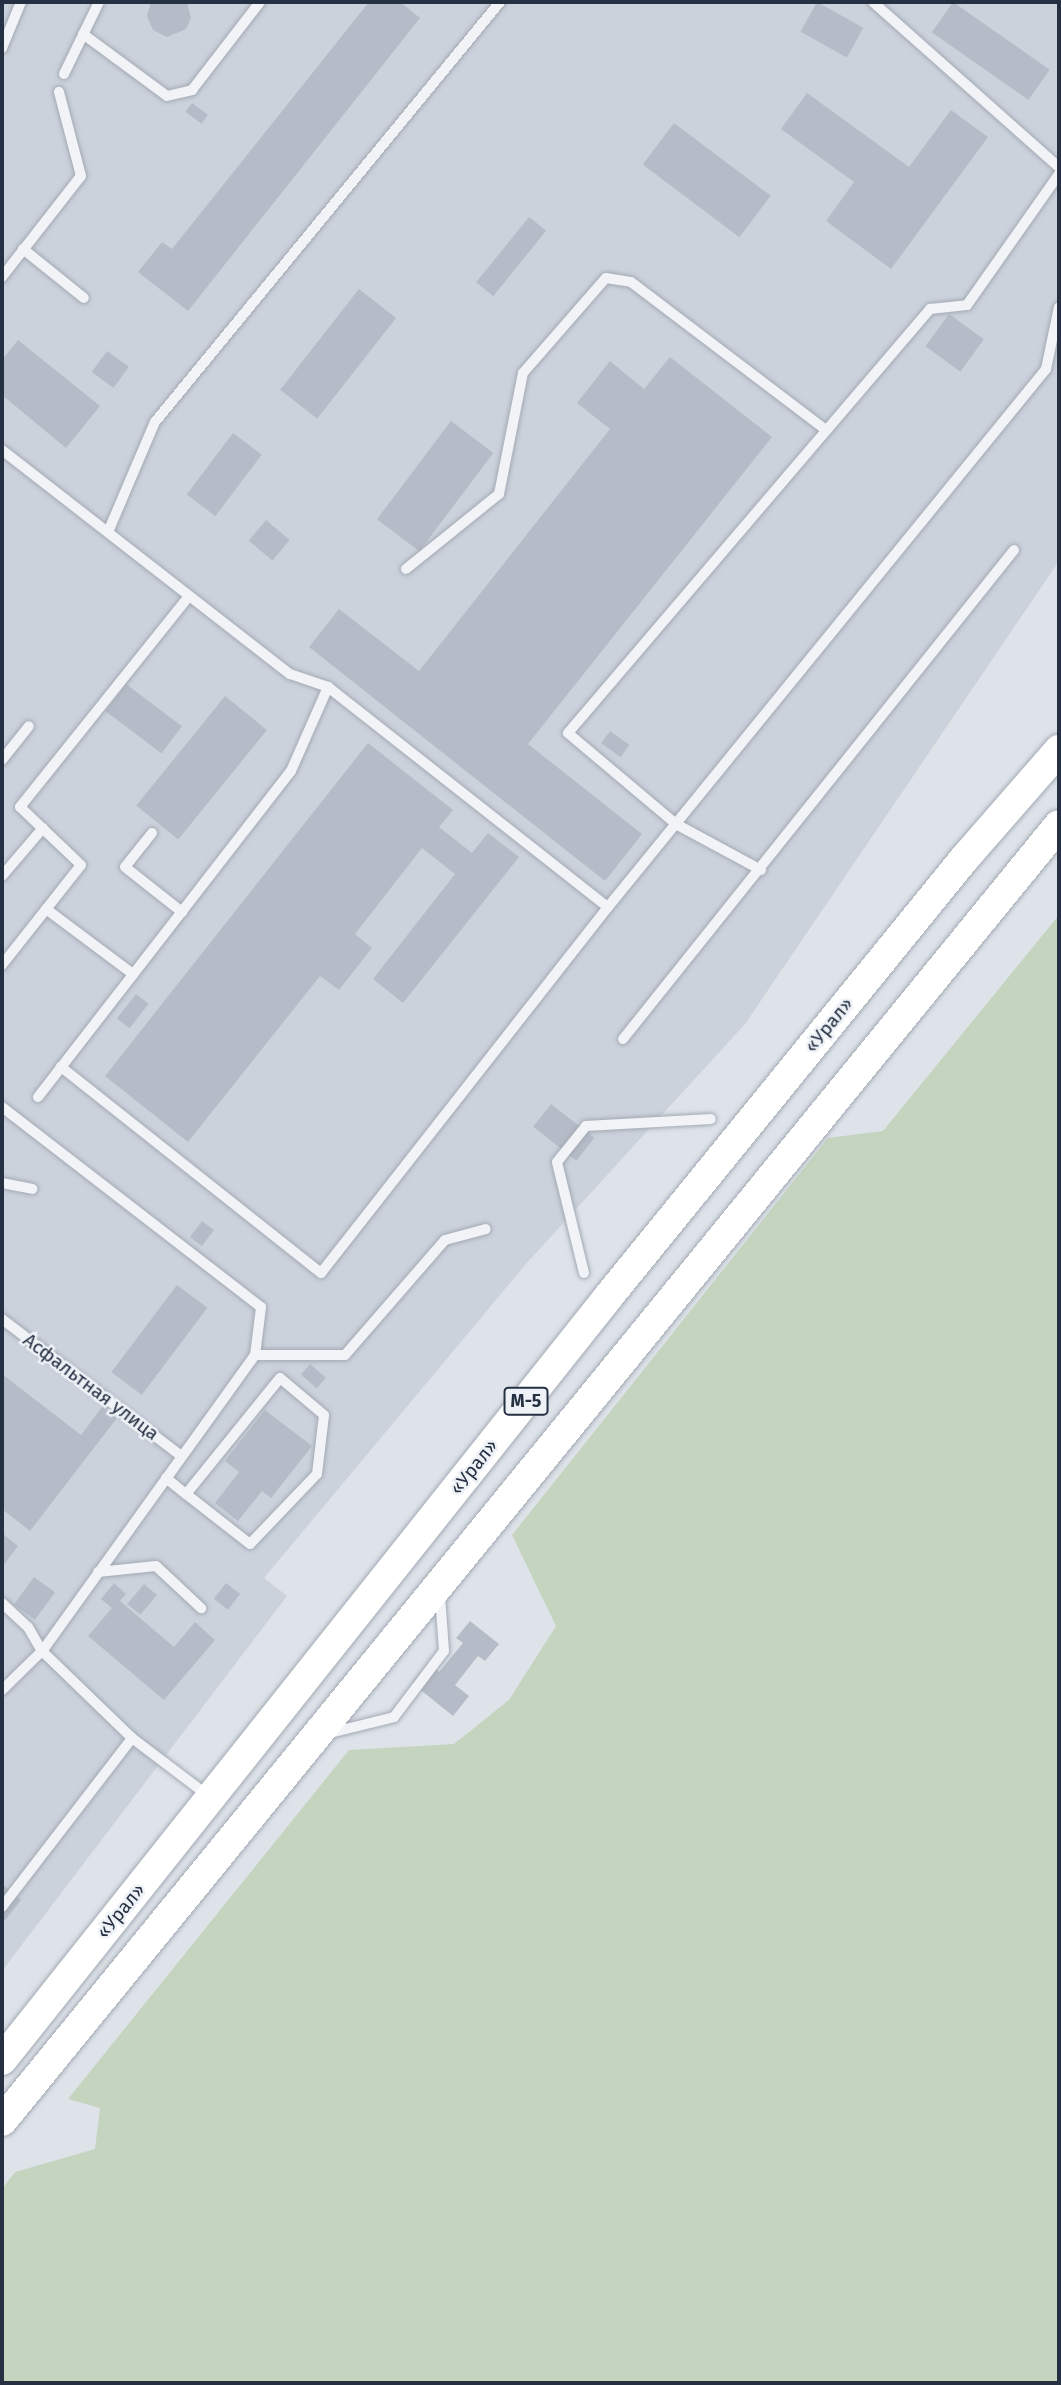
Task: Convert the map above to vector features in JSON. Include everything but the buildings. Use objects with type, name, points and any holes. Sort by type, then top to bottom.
[{"type":"main road","name":"«Урал»","points":[[2,2060],[609,1296],[964,859],[1059,750]]},
{"type":"main road","name":"М-5","points":[[2,2122],[1059,825]]},
{"type":"lane","points":[[2,48],[22,2]]},
{"type":"lane","points":[[64,74],[99,2]]},
{"type":"lane","points":[[83,34],[167,96],[192,90],[260,2]]},
{"type":"lane","points":[[108,532],[155,422],[500,2]]},
{"type":"lane","points":[[873,2],[1059,167]]},
{"type":"lane","points":[[2,276],[81,176],[59,92]]},
{"type":"lane","points":[[761,870],[676,824],[568,733],[930,309],[967,305],[1059,174]]},
{"type":"lane","points":[[23,249],[84,298]]},
{"type":"lane","points":[[407,569],[499,494],[523,373],[606,278],[631,282],[826,430]]},
{"type":"lane","points":[[61,1067],[321,1273],[608,907],[1046,369],[1059,307]]},
{"type":"lane","points":[[2,450],[290,674],[328,687],[608,907]]},
{"type":"lane","points":[[623,1039],[761,870],[1014,550]]},
{"type":"lane","points":[[2,965],[81,865],[20,807],[189,596]]},
{"type":"lane","points":[[38,1097],[291,771],[328,687]]},
{"type":"lane","points":[[2,760],[29,726]]},
{"type":"lane","points":[[2,876],[43,828]]},
{"type":"lane","points":[[152,833],[125,867],[181,912]]},
{"type":"lane","points":[[46,909],[133,975]]},
{"type":"lane","points":[[2,1107],[261,1307],[255,1354],[41,1651],[2,1690]]},
{"type":"lane","points":[[584,1273],[557,1162],[586,1126],[711,1119]]},
{"type":"lane","points":[[2,1183],[32,1189]]},
{"type":"lane","points":[[255,1354],[345,1354],[445,1240],[486,1229]]},
{"type":"lane","name":"Асфальтная улица","points":[[2,1319],[180,1455]]},
{"type":"lane","points":[[166,1478],[186,1494],[250,1544],[317,1474],[324,1415],[280,1378],[186,1494]]},
{"type":"lane","points":[[98,1572],[156,1566],[201,1608]]},
{"type":"lane","points":[[316,1737],[394,1717],[444,1651],[439,1583]]},
{"type":"lane","points":[[2,1603],[28,1627],[41,1651],[132,1738],[212,1799]]},
{"type":"lane","points":[[2,1907],[132,1738]]},
{"type":"shaded area","points":[[2,2],[1059,2],[1059,561],[745,1024],[525,1265],[264,1578],[287,1596],[2,1971]]},
{"type":"green space","points":[[1059,915],[1059,2383],[2,2383],[2,2189],[15,2172],[95,2149],[100,2108],[68,2099],[349,1750],[454,1744],[509,1700],[556,1626],[512,1535],[828,1138],[883,1131]]}]
